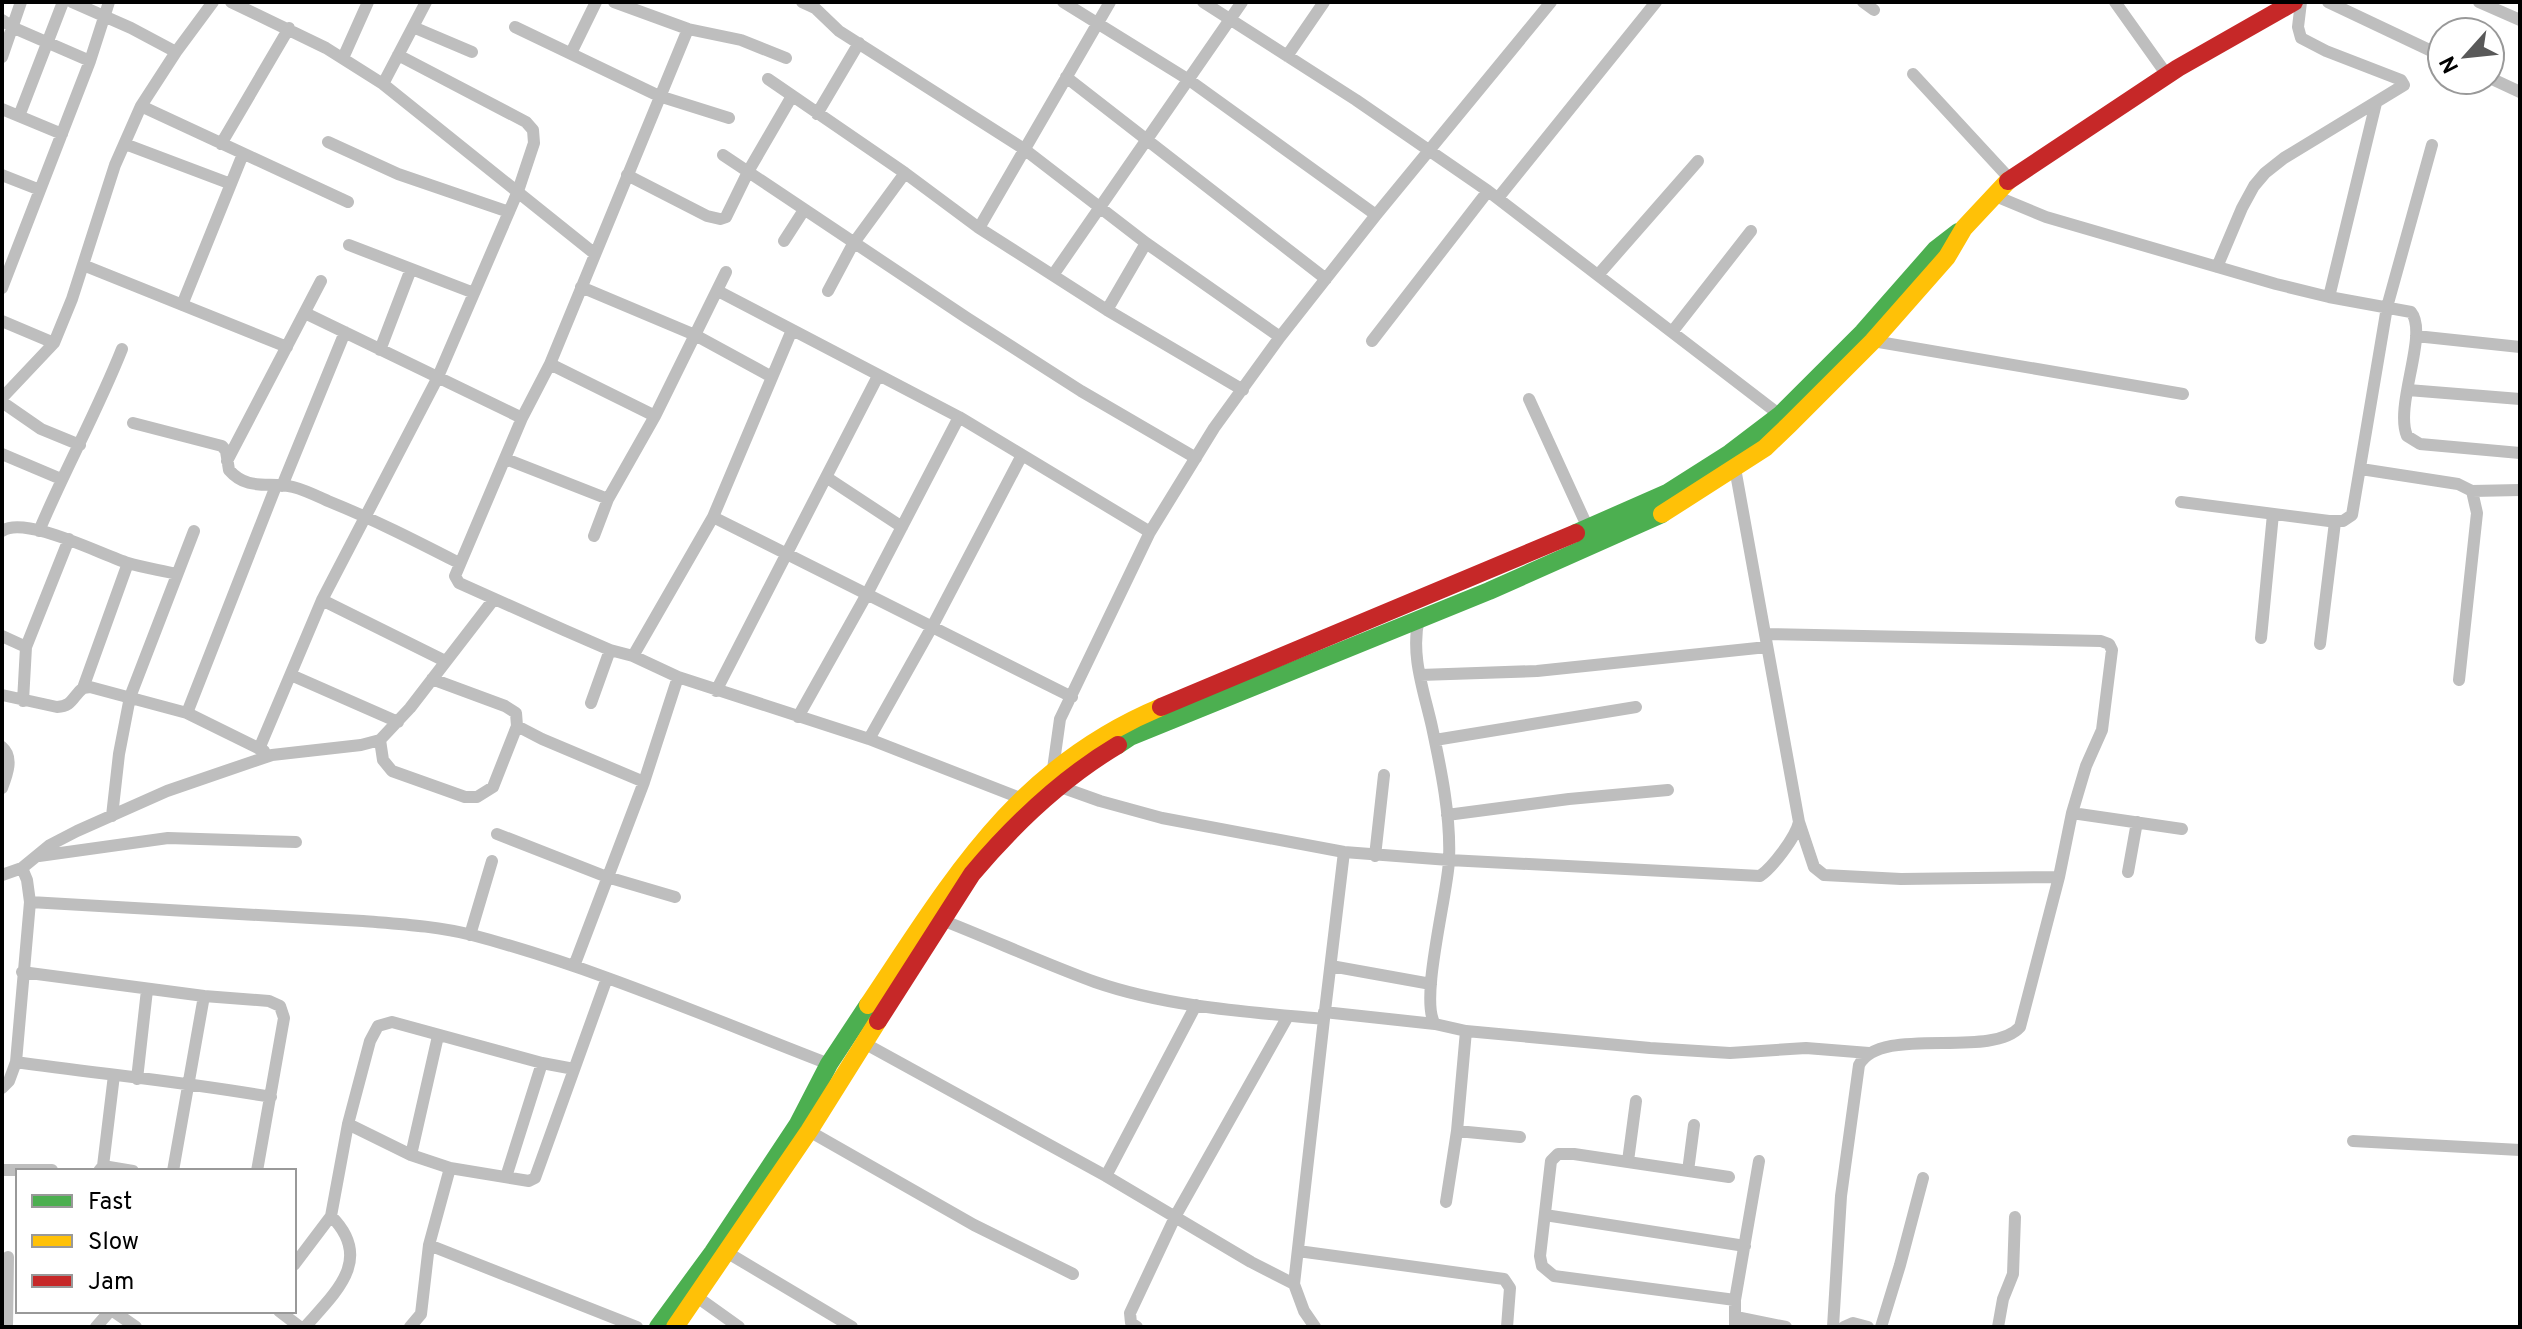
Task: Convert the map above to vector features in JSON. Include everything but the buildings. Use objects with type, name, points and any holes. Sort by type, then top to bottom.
[{"type":"street","points":[[2,57],[21,2]]},
{"type":"street","points":[[19,116],[63,2]]},
{"type":"street","points":[[72,2],[176,52]]},
{"type":"street","points":[[2,288],[5,270],[62,134],[109,2]]},
{"type":"street","points":[[231,2],[289,28],[383,84],[595,254]]},
{"type":"street","points":[[343,58],[368,2]]},
{"type":"street","points":[[383,84],[426,2]]},
{"type":"street","points":[[571,53],[596,2]]},
{"type":"street","points":[[614,2],[688,29],[741,40],[786,58]]},
{"type":"street","points":[[802,2],[815,8],[839,31],[1024,149],[1146,243],[1280,337]]},
{"type":"street","points":[[1063,2],[1189,80],[1376,215]]},
{"type":"street","points":[[979,228],[1110,2]]},
{"type":"street","points":[[1203,2],[1493,194],[1780,415]]},
{"type":"street","points":[[1053,275],[1242,2]]},
{"type":"street","points":[[1287,56],[1324,2]]},
{"type":"street","points":[[1055,777],[1060,719],[1150,532],[1220,419],[1376,215],[1551,2]]},
{"type":"street","points":[[1372,341],[1656,2]]},
{"type":"street","points":[[2115,2],[2167,75]]},
{"type":"street","points":[[675,1327],[809,1131],[1020,798],[1130,737],[1543,567],[1673,509],[1765,448],[1873,341],[1947,257],[1964,228],[2010,179],[2167,75],[2293,2]]},
{"type":"street","points":[[2217,267],[2242,208],[2265,173],[2284,158],[2401,88],[2404,82],[2305,41],[2298,33],[2301,2]]},
{"type":"street","points":[[2328,2],[2426,48]]},
{"type":"street","points":[[2479,2],[2520,20]]},
{"type":"street","points":[[80,445],[41,429],[2,400],[54,343],[141,106],[212,3]]},
{"type":"street","points":[[2,20],[90,61]]},
{"type":"street","points":[[413,27],[472,52]]},
{"type":"street","points":[[515,27],[659,96],[729,118]]},
{"type":"street","points":[[221,144],[289,28]]},
{"type":"street","points":[[688,29],[550,364],[522,418],[454,574],[456,580],[610,650],[633,656],[678,677],[869,739],[1020,798]]},
{"type":"street","points":[[817,114],[859,43]]},
{"type":"street","points":[[259,749],[322,600],[437,379],[518,191],[534,143],[535,135],[530,126],[398,55]]},
{"type":"street","points":[[1913,74],[2010,179]]},
{"type":"street","points":[[1066,77],[1326,279]]},
{"type":"street","points":[[768,79],[979,228],[1107,310],[1243,390]]},
{"type":"street","points":[[627,175],[707,216],[720,219],[729,213],[749,170],[792,96]]},
{"type":"street","points":[[2329,297],[2376,103]]},
{"type":"street","points":[[141,106],[348,202]]},
{"type":"street","points":[[2,109],[62,134]]},
{"type":"street","points":[[328,142],[398,174],[509,212]]},
{"type":"street","points":[[125,144],[231,184]]},
{"type":"street","points":[[2181,502],[2335,522],[2352,515],[2387,307],[2432,145]]},
{"type":"street","points":[[182,305],[243,154]]},
{"type":"street","points":[[723,155],[853,244],[1081,391],[1196,458]]},
{"type":"street","points":[[1598,275],[1698,161]]},
{"type":"street","points":[[828,291],[853,244],[905,173]]},
{"type":"street","points":[[2,175],[40,190]]},
{"type":"street","points":[[1993,195],[2046,217],[2217,267],[2329,297],[2414,314],[2416,336],[2403,425],[2407,436],[2415,442],[2520,453]]},
{"type":"street","points":[[784,241],[804,210]]},
{"type":"street","points":[[658,1327],[713,1252],[798,1124],[829,1064],[953,877],[1055,777],[1129,720],[1667,493],[1730,453],[1780,415],[1863,332],[1936,249],[1964,228]]},
{"type":"street","points":[[1672,332],[1751,231]]},
{"type":"street","points":[[1107,310],[1146,243]]},
{"type":"street","points":[[349,245],[474,293]]},
{"type":"street","points":[[83,265],[287,347]]},
{"type":"street","points":[[380,350],[411,269]]},
{"type":"street","points":[[594,536],[608,499],[655,416],[726,272]]},
{"type":"street","points":[[227,461],[321,281]]},
{"type":"street","points":[[581,287],[695,335],[772,377]]},
{"type":"street","points":[[718,291],[959,417],[1150,532]]},
{"type":"street","points":[[305,313],[522,418]]},
{"type":"street","points":[[2,321],[54,343]]},
{"type":"street","points":[[633,656],[713,517],[792,330]]},
{"type":"street","points":[[187,713],[345,332]]},
{"type":"street","points":[[2416,336],[2520,347]]},
{"type":"street","points":[[1873,341],[2183,394]]},
{"type":"street","points":[[39,531],[61,479],[98,410],[122,349]]},
{"type":"street","points":[[550,364],[655,416]]},
{"type":"street","points":[[716,691],[878,376]]},
{"type":"street","points":[[2408,390],[2520,399]]},
{"type":"street","points":[[1529,399],[1588,528]]},
{"type":"street","points":[[798,717],[867,594],[959,417]]},
{"type":"street","points":[[133,423],[222,446],[226,451],[229,470],[241,480],[261,486],[299,488],[365,516],[459,563]]},
{"type":"street","points":[[2,454],[61,479]]},
{"type":"street","points":[[869,739],[1022,455]]},
{"type":"street","points":[[506,459],[608,499]]},
{"type":"street","points":[[1735,468],[1799,822],[1814,867],[1824,875],[1901,879],[2059,877]]},
{"type":"street","points":[[2361,469],[2458,484],[2472,491],[2520,490]]},
{"type":"street","points":[[826,477],[902,527]]},
{"type":"street","points":[[2459,680],[2477,513],[2472,491]]},
{"type":"street","points":[[2261,638],[2273,514]]},
{"type":"street","points":[[713,517],[1072,697]]},
{"type":"street","points":[[2320,644],[2335,522]]},
{"type":"street","points":[[2,531],[14,525],[39,531],[69,539],[128,563],[177,574]]},
{"type":"street","points":[[112,816],[130,697],[194,531]]},
{"type":"street","points":[[23,701],[26,647],[69,539]]},
{"type":"street","points":[[2,695],[66,707],[71,704],[83,688],[128,563]]},
{"type":"street","points":[[2,875],[22,868],[50,845],[167,791],[272,755],[380,740],[398,722],[494,599]]},
{"type":"street","points":[[322,600],[445,661]]},
{"type":"street","points":[[1419,618],[1414,642],[1435,740],[1447,815],[1449,860],[1431,984],[1429,1010],[1435,1024]]},
{"type":"street","points":[[2,636],[26,647]]},
{"type":"street","points":[[942,920],[1096,982],[1196,1005],[1288,1016],[1435,1024],[1466,1031],[1730,1053],[1806,1048],[1869,1053],[1901,1046],[1990,1041],[2016,1032],[2025,1016],[2072,813],[2086,766],[2102,730],[2112,650],[2109,644],[2101,641],[1766,640],[1537,671],[1420,675]]},
{"type":"street","points":[[591,703],[610,650]]},
{"type":"street","points":[[291,675],[398,722]]},
{"type":"street","points":[[574,966],[644,782],[678,677]]},
{"type":"street","points":[[380,740],[383,760],[392,771],[465,797],[477,797],[493,787],[518,719],[512,710],[432,679]]},
{"type":"street","points":[[83,688],[187,713],[272,755]]},
{"type":"street","points":[[1435,740],[1636,707]]},
{"type":"street","points":[[517,726],[644,782]]},
{"type":"street","points":[[2,747],[9,759],[2,788]]},
{"type":"street","points":[[1375,856],[1384,775]]},
{"type":"street","points":[[1055,777],[1100,801],[1162,818],[1375,856],[1756,877],[1770,868],[1797,831],[1799,822]]},
{"type":"street","points":[[1447,815],[1668,790]]},
{"type":"street","points":[[2072,813],[2182,829]]},
{"type":"street","points":[[2128,872],[2137,822]]},
{"type":"street","points":[[497,834],[607,877],[675,897]]},
{"type":"street","points":[[36,857],[168,838],[296,842]]},
{"type":"street","points":[[1315,1327],[1304,1311],[1294,1284],[1344,852]]},
{"type":"street","points":[[470,935],[492,861]]},
{"type":"street","points":[[2,1088],[9,1081],[16,1062],[30,902],[22,868]]},
{"type":"street","points":[[30,902],[404,924],[470,935],[574,966],[829,1064]]},
{"type":"street","points":[[1331,966],[1431,984]]},
{"type":"street","points":[[22,972],[147,990],[269,1001],[280,1006],[284,1018],[257,1169]]},
{"type":"street","points":[[348,1124],[411,1155],[450,1168],[529,1181],[535,1178],[607,978]]},
{"type":"street","points":[[137,1079],[147,990]]},
{"type":"street","points":[[173,1169],[204,996]]},
{"type":"street","points":[[1106,1176],[1196,1005]]},
{"type":"street","points":[[1137,1327],[1131,1323],[1130,1313],[1176,1215],[1288,1016]]},
{"type":"street","points":[[296,1262],[331,1216],[348,1124],[370,1041],[378,1026],[392,1022],[574,1069]]},
{"type":"street","points":[[1446,1202],[1457,1131],[1466,1031]]},
{"type":"street","points":[[411,1155],[438,1036]]},
{"type":"street","points":[[864,1043],[1176,1215],[1251,1262],[1294,1284]]},
{"type":"street","points":[[1833,1327],[1846,1154],[1859,1065],[1869,1053]]},
{"type":"street","points":[[16,1062],[189,1083],[271,1097]]},
{"type":"street","points":[[506,1177],[542,1063]]},
{"type":"street","points":[[114,1075],[101,1168],[112,1165],[126,1169]]},
{"type":"street","points":[[1628,1161],[1636,1101]]},
{"type":"street","points":[[1688,1171],[1694,1125]]},
{"type":"street","points":[[809,1131],[974,1225],[1073,1274]]},
{"type":"street","points":[[1457,1131],[1520,1137]]},
{"type":"street","points":[[2353,1141],[2520,1150]]},
{"type":"street","points":[[1729,1177],[1574,1154],[1554,1156],[1540,1261],[1550,1274],[1735,1300]]},
{"type":"street","points":[[1759,1161],[1735,1300],[1736,1322],[1786,1327]]},
{"type":"street","points":[[410,1327],[421,1314],[429,1245],[450,1168]]},
{"type":"street","points":[[1881,1327],[1923,1178]]},
{"type":"street","points":[[1545,1215],[1745,1246]]},
{"type":"street","points":[[282,1313],[302,1327],[332,1296],[347,1274],[351,1258],[342,1228],[331,1216]]},
{"type":"street","points":[[1998,1327],[1999,1312],[2013,1274],[2015,1217]]},
{"type":"street","points":[[429,1245],[637,1327]]},
{"type":"street","points":[[1298,1251],[1504,1279],[1510,1288],[1507,1327]]},
{"type":"street","points":[[728,1253],[852,1327]]},
{"type":"street","points":[[7,1327],[8,1257]]},
{"type":"street","points":[[697,1297],[739,1327]]},
{"type":"street","points":[[114,1313],[136,1327]]},
{"type":"street","points":[[1844,1327],[1853,1323],[1868,1327]]},
{"type":"traffic: fast","points":[[1576,533],[1667,493],[1730,453],[1780,415],[1863,332],[1936,249],[1958,232]]},
{"type":"traffic: fast","points":[[1118,745],[1130,737],[1489,591],[1662,514]]},
{"type":"traffic: fast","points":[[658,1327],[713,1252],[798,1124],[829,1064],[868,1005]]},
{"type":"traffic: slow","points":[[1662,514],[1765,448],[1789,425],[1873,341],[1947,257],[1964,228],[2008,181]]},
{"type":"traffic: slow","points":[[868,1005],[959,872],[1026,795],[1065,762],[1110,732],[1161,707]]},
{"type":"traffic: slow","points":[[675,1327],[809,1131],[878,1021]]},
{"type":"traffic: jam","points":[[2008,181],[2178,68],[2294,2]]},
{"type":"traffic: jam","points":[[1161,707],[1576,533]]},
{"type":"traffic: jam","points":[[878,1021],[972,874],[988,855],[1058,788],[1118,745]]}]
